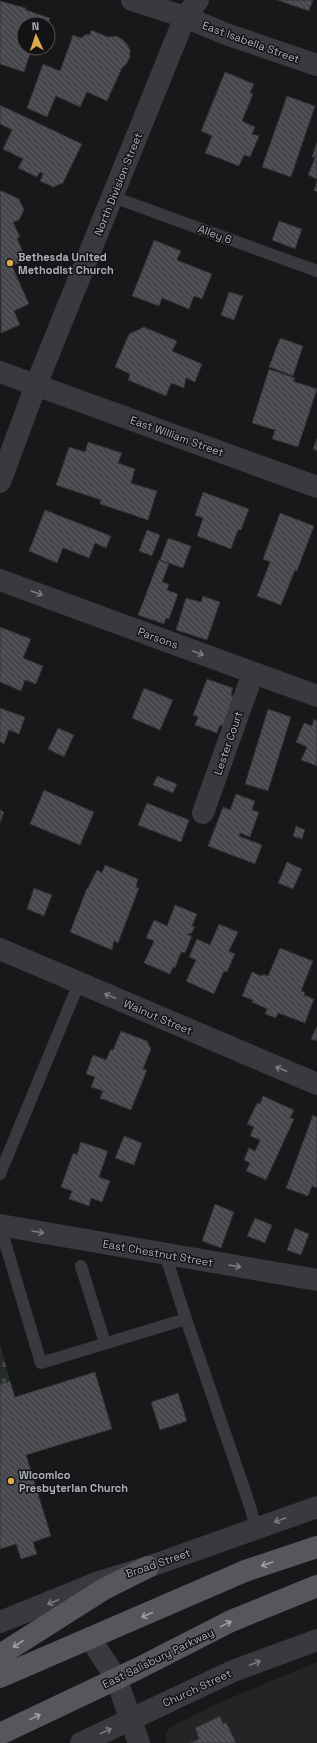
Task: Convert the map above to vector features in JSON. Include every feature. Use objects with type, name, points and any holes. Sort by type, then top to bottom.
[{"type":"main road","points":[[0,1677],[90,1638],[120,1627],[245,1572],[317,1547]]},
{"type":"main road","points":[[0,1655],[104,1588],[148,1567]]},
{"type":"main road","name":"East Salisbury Parkway","points":[[0,1734],[231,1621],[317,1586]]},
{"type":"street","name":"East Isabella Street","points":[[132,0],[192,8],[226,34],[317,65]]},
{"type":"street","name":"North Division Street","points":[[0,482],[36,385],[192,8]]},
{"type":"street","name":"East William Street","points":[[0,372],[317,487]]},
{"type":"street","name":"Parsons","points":[[0,580],[317,696]]},
{"type":"street","name":"Lester Court","points":[[204,812],[253,673]]},
{"type":"street","name":"Walnut Street","points":[[0,949],[317,1084]]},
{"type":"street","name":"East Chestnut Street","points":[[0,1225],[317,1280]]},
{"type":"street","name":"Broad Street","points":[[0,1622],[99,1582],[148,1567],[317,1507]]},
{"type":"street","points":[[90,1638],[116,1678],[139,1743]]},
{"type":"street","name":"Church Street","points":[[81,1743],[233,1671],[317,1640]]},
{"type":"lane","name":"Alley 6","points":[[113,197],[317,271]]},
{"type":"lane","points":[[0,1174],[78,983]]},
{"type":"lane","points":[[0,1225],[41,1363],[186,1319]]},
{"type":"lane","points":[[165,1254],[250,1506],[256,1529]]},
{"type":"lane","points":[[81,1266],[105,1343]]},
{"type":"shaded area","points":[[317,1662],[317,1743],[167,1743],[165,1738],[169,1728],[221,1702]]},
{"type":"green space","points":[[0,1344],[10,1381],[0,1384]]},
{"type":"building","points":[[277,0],[313,0],[309,11]]},
{"type":"building","points":[[0,1],[26,8],[26,10],[44,16],[16,16],[16,56],[29,56],[24,72],[0,64]]},
{"type":"building","points":[[91,30],[108,37],[116,36],[122,39],[130,50],[130,57],[122,68],[107,101],[87,92],[80,107],[56,96],[47,117],[27,108],[43,64],[60,71],[73,35],[81,38],[87,34],[90,35]]},
{"type":"building","points":[[225,72],[254,84],[250,93],[253,94],[242,121],[255,127],[252,134],[259,136],[250,157],[244,155],[239,166],[205,153],[212,136],[201,131]]},
{"type":"building","points":[[287,96],[315,106],[291,177],[262,167]]},
{"type":"building","points":[[0,105],[82,144],[63,183],[53,187],[40,181],[43,174],[40,172],[37,177],[18,168],[23,159],[3,149],[12,130],[0,124]]},
{"type":"building","points":[[317,142],[317,179],[308,175],[315,158],[312,157]]},
{"type":"building","points":[[317,181],[317,192],[314,190]]},
{"type":"building","name":"Bethesda United Methodist Church","points":[[0,191],[19,199],[24,210],[19,220],[13,222],[20,237],[17,238],[26,260],[12,266],[29,304],[14,311],[20,325],[1,333]]},
{"type":"building","points":[[279,221],[302,229],[295,249],[272,240]]},
{"type":"building","points":[[154,240],[181,251],[177,260],[212,274],[202,299],[194,296],[189,309],[162,298],[159,306],[132,296]]},
{"type":"building","points":[[229,292],[243,296],[234,320],[221,315]]},
{"type":"building","points":[[144,327],[177,341],[172,351],[202,364],[195,382],[186,378],[184,388],[171,383],[166,396],[128,380],[130,374],[115,367],[129,334]]},
{"type":"building","points":[[280,338],[303,346],[293,376],[269,367]]},
{"type":"building","points":[[269,369],[295,378],[293,381],[317,389],[298,447],[272,439],[275,430],[252,423]]},
{"type":"building","points":[[317,438],[317,451],[313,449]]},
{"type":"building","points":[[88,442],[122,453],[118,463],[135,469],[131,483],[157,491],[148,520],[100,504],[101,500],[56,485],[69,447],[85,452]]},
{"type":"building","points":[[203,492],[249,509],[241,530],[238,530],[231,549],[197,536],[203,518],[195,515]]},
{"type":"building","points":[[45,510],[111,536],[106,548],[95,543],[89,558],[63,548],[57,563],[29,551]]},
{"type":"building","points":[[280,513],[314,526],[297,571],[295,570],[281,605],[257,596],[270,562],[263,559]]},
{"type":"building","points":[[147,530],[160,535],[152,556],[139,551]]},
{"type":"building","points":[[168,538],[191,546],[183,568],[160,560]]},
{"type":"building","points":[[159,560],[169,564],[162,582],[169,584],[167,590],[178,594],[169,619],[166,618],[164,624],[138,615]]},
{"type":"building","points":[[203,596],[220,602],[207,640],[176,630],[186,598],[201,602]]},
{"type":"building","points":[[0,627],[31,639],[23,658],[43,666],[36,684],[25,680],[21,691],[0,682]]},
{"type":"building","points":[[207,679],[233,688],[231,695],[234,696],[223,726],[220,725],[217,733],[195,725],[198,717],[193,715]]},
{"type":"building","points":[[144,688],[173,700],[160,730],[132,718]]},
{"type":"building","points":[[0,708],[25,717],[19,734],[9,730],[4,744],[0,742]]},
{"type":"building","points":[[268,709],[291,717],[268,791],[245,784]]},
{"type":"building","points":[[314,719],[317,721],[317,766],[301,760],[307,747],[296,742],[304,723],[312,726]]},
{"type":"building","points":[[58,728],[74,735],[64,757],[48,749]]},
{"type":"building","points":[[157,776],[177,784],[173,793],[153,785]]},
{"type":"building","points":[[44,790],[94,812],[80,845],[30,824]]},
{"type":"building","points":[[236,794],[255,801],[252,810],[259,812],[250,837],[240,833],[239,836],[262,845],[255,864],[208,846],[223,807],[230,810]]},
{"type":"building","points":[[147,803],[189,820],[181,842],[138,825]]},
{"type":"building","points":[[0,810],[4,812],[0,823]]},
{"type":"building","points":[[296,826],[305,830],[302,839],[293,836]]},
{"type":"building","points":[[287,862],[302,869],[293,889],[278,883]]},
{"type":"building","points":[[105,865],[138,879],[136,887],[139,888],[118,943],[114,941],[112,950],[70,932],[87,888],[97,870],[102,873]]},
{"type":"building","points":[[34,888],[52,895],[44,916],[27,909]]},
{"type":"building","points":[[175,905],[197,914],[192,926],[195,927],[191,934],[189,933],[188,935],[192,936],[185,953],[181,952],[175,968],[173,967],[170,974],[144,963],[154,941],[146,938],[154,920],[167,926]]},
{"type":"building","points":[[219,924],[238,932],[229,951],[235,954],[227,972],[224,971],[214,994],[186,981],[196,960],[189,957],[197,939],[210,945]]},
{"type":"building","points":[[280,948],[313,961],[301,991],[305,992],[304,995],[314,999],[305,1023],[278,1013],[276,1018],[265,1014],[267,1009],[252,1002],[253,1000],[242,996],[252,972],[262,976],[263,974],[268,976]]},
{"type":"building","points":[[317,1026],[317,1041],[311,1039]]},
{"type":"building","points":[[121,1031],[147,1041],[151,1049],[143,1069],[147,1070],[131,1110],[100,1098],[103,1091],[91,1087],[95,1077],[86,1074],[93,1055],[106,1060],[111,1049],[113,1050]]},
{"type":"building","points":[[263,1096],[294,1110],[290,1118],[294,1119],[266,1180],[246,1171],[250,1163],[244,1160],[249,1148],[255,1151],[260,1140],[250,1136],[254,1127],[247,1124],[257,1103],[260,1104]]},
{"type":"building","points":[[313,1115],[317,1117],[317,1188],[312,1186],[308,1196],[286,1188]]},
{"type":"building","points":[[124,1136],[142,1143],[134,1165],[115,1158]]},
{"type":"building","points":[[81,1142],[108,1151],[99,1177],[110,1181],[102,1202],[91,1198],[89,1206],[69,1199],[72,1191],[61,1187],[73,1153],[77,1155]]},
{"type":"building","points":[[215,1204],[234,1212],[221,1248],[202,1241]]},
{"type":"building","points":[[255,1218],[272,1225],[265,1243],[247,1236]]},
{"type":"building","points":[[295,1228],[309,1234],[301,1255],[287,1250]]},
{"type":"building","points":[[95,1372],[112,1429],[26,1455],[51,1536],[33,1542],[37,1554],[21,1559],[16,1544],[0,1549],[0,1384],[10,1381],[15,1397]]},
{"type":"building","points":[[178,1393],[187,1421],[160,1430],[151,1402]]},
{"type":"building","points":[[220,1716],[223,1724],[226,1722],[236,1743],[190,1743],[199,1739],[195,1728]]},
{"type":"place","name":"Bethesda United Methodist Church","points":[[10,263]]},
{"type":"place","name":"Wicomico Presbyterian Church","points":[[11,1481]]}]
